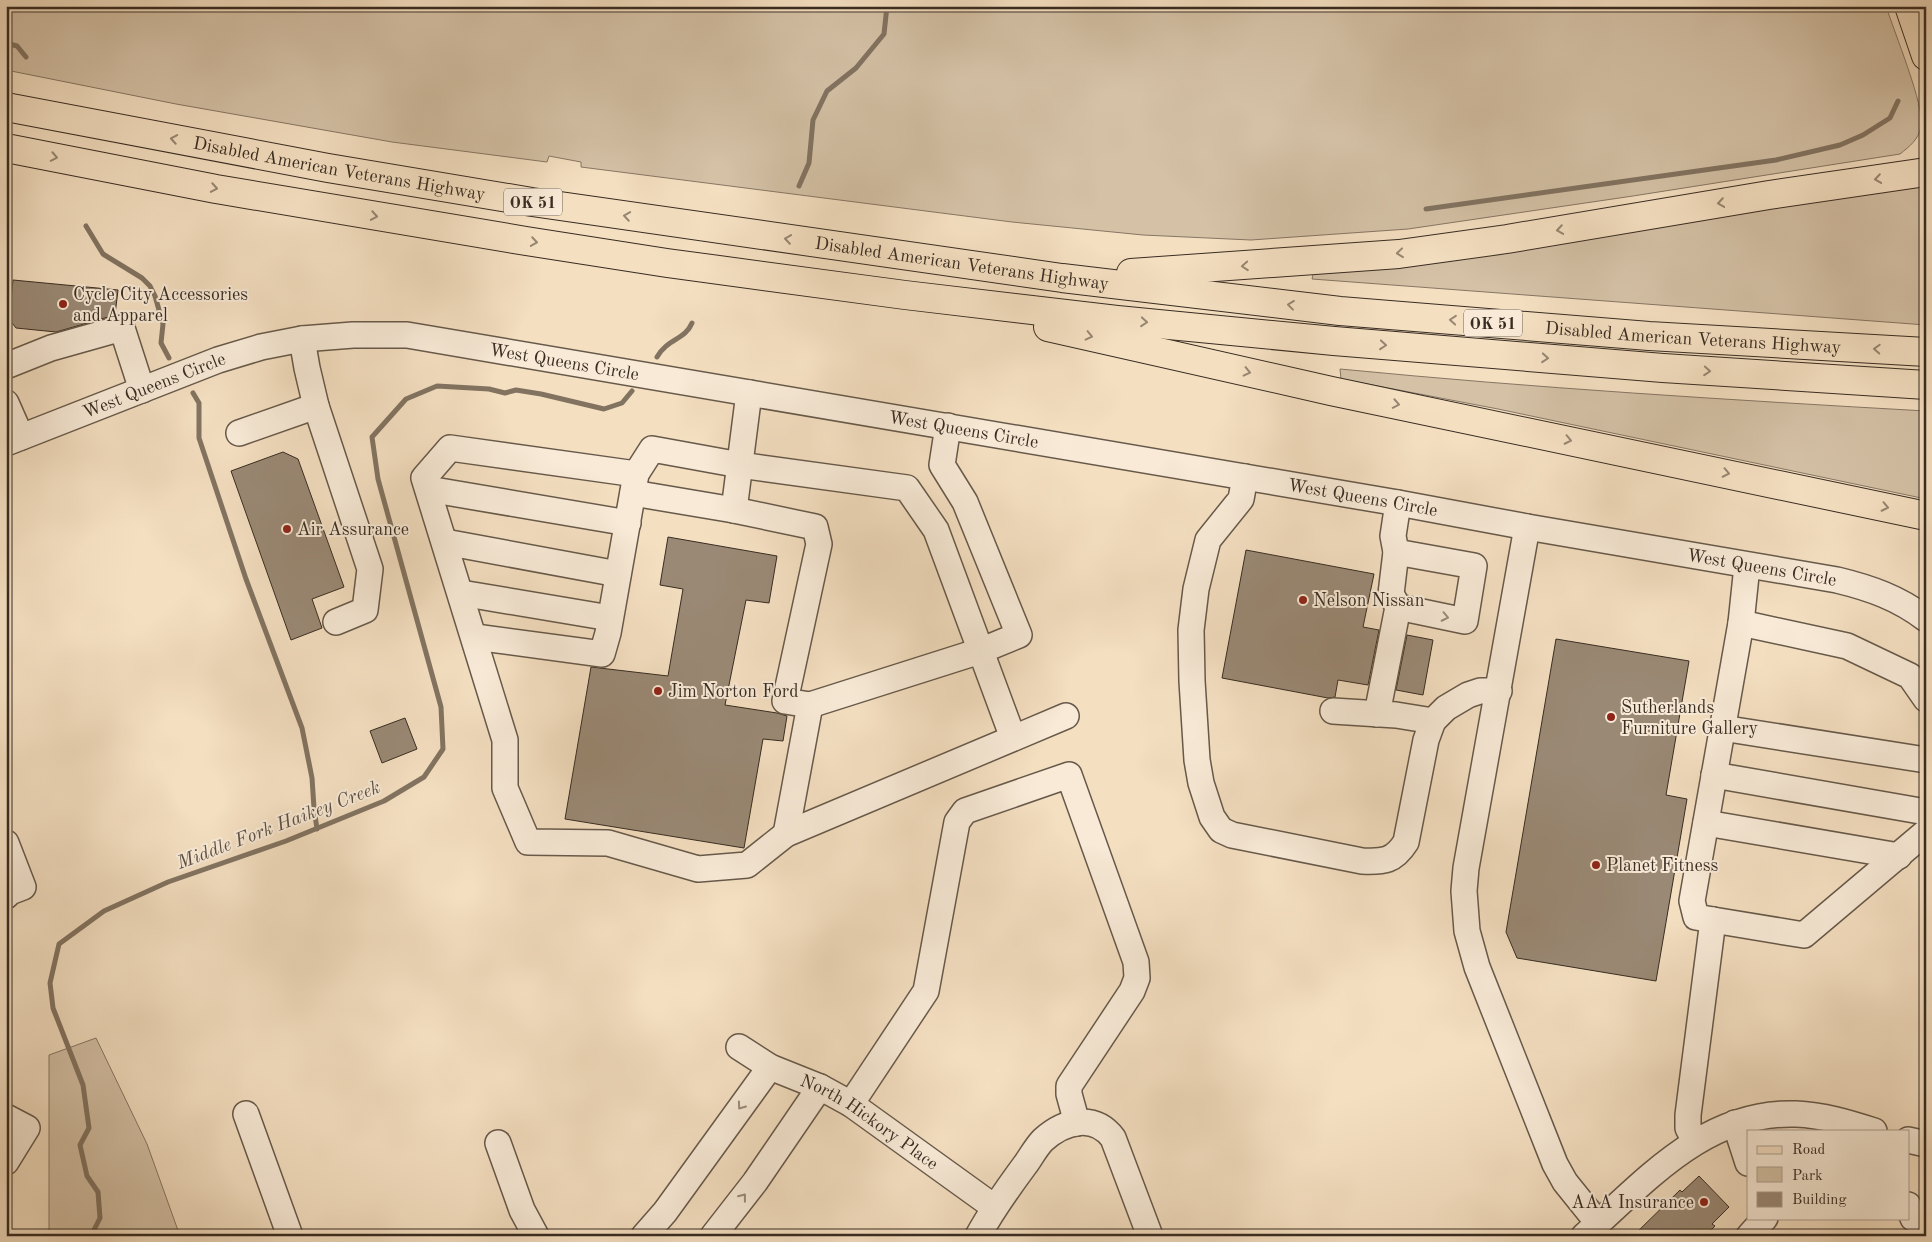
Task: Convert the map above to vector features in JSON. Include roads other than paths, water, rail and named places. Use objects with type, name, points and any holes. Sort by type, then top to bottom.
[{"type":"main road","points":[[1908,6],[1926,56]]},
{"type":"main road","name":"Disabled American Veterans Highway","points":[[6,107],[328,168],[532,202],[1062,278],[1350,312],[1649,336],[1926,352]]},
{"type":"main road","name":"Disabled American Veterans Highway","points":[[6,148],[216,189],[526,241],[667,263],[905,295],[1117,320],[1334,341],[1663,368],[1926,385]]},
{"type":"main road","points":[[1062,278],[1399,254],[1507,239],[1769,195],[1926,172]]},
{"type":"main road","points":[[905,295],[1331,391],[1926,516]]},
{"type":"street","points":[[6,366],[51,348],[122,328],[142,390]]},
{"type":"street","name":"West Queens Circle","points":[[14,440],[218,360],[261,347],[302,339],[354,335],[407,335],[1398,503],[1747,566],[1838,580],[1871,588],[1902,602],[1926,619]]},
{"type":"street","points":[[302,339],[316,406],[370,569],[365,610],[336,622]]},
{"type":"street","points":[[734,510],[749,393]]},
{"type":"street","points":[[6,403],[14,440]]},
{"type":"street","points":[[238,433],[316,406]]},
{"type":"street","points":[[948,426],[942,465],[965,502],[1019,635],[980,650],[810,705],[785,701],[819,544],[815,527],[734,510],[635,483],[450,448],[424,478],[506,740],[505,788],[528,842],[608,843],[698,869],[748,865],[786,834],[1066,716]]},
{"type":"street","points":[[474,637],[602,654],[635,483],[652,449],[740,465],[907,488],[936,530],[1013,738]]},
{"type":"street","points":[[1245,477],[1241,499],[1208,540],[1196,589],[1192,616],[1192,681],[1197,760],[1201,783],[1212,817],[1221,830],[1232,835],[1362,860],[1377,862],[1390,859],[1399,853],[1406,842],[1426,740],[1434,721],[1446,708],[1468,695],[1480,691],[1499,691]]},
{"type":"street","points":[[428,490],[628,523]]},
{"type":"street","points":[[1394,600],[1396,552],[1393,536],[1398,503]]},
{"type":"street","points":[[1527,527],[1466,868],[1464,891],[1467,931],[1477,966],[1547,1146],[1591,1230],[1657,1171],[1695,1141],[1735,1123],[1756,1117],[1796,1114],[1824,1117],[1870,1130]]},
{"type":"street","points":[[445,542],[618,574]]},
{"type":"street","points":[[1369,713],[1382,605],[1394,600],[1464,622],[1474,566],[1396,552]]},
{"type":"street","points":[[1747,566],[1741,623],[1692,901],[1696,917],[1804,935],[1926,832]]},
{"type":"street","points":[[461,593],[610,618]]},
{"type":"street","points":[[1741,623],[1848,646],[1910,676],[1926,699]]},
{"type":"street","points":[[786,834],[810,705]]},
{"type":"street","points":[[1333,711],[1369,713],[1434,721]]},
{"type":"street","points":[[1722,728],[1926,760]]},
{"type":"street","points":[[851,1104],[926,991],[957,822],[965,811],[1069,775],[1136,962],[1137,978],[1132,991],[1070,1086],[1069,1094],[1081,1122]]},
{"type":"street","points":[[1714,775],[1926,812]]},
{"type":"street","points":[[1706,823],[1899,856]]},
{"type":"street","points":[[6,843],[23,887],[10,892],[6,896]]},
{"type":"street","points":[[1695,1141],[1688,1128],[1688,1115],[1713,920]]},
{"type":"street","name":"North Hickory Place","points":[[739,1047],[770,1067],[820,1088],[851,1104],[994,1207]]},
{"type":"street","points":[[644,1236],[665,1212],[770,1067]]},
{"type":"street","points":[[713,1236],[754,1182],[820,1088]]},
{"type":"street","points":[[246,1114],[290,1236]]},
{"type":"street","points":[[6,1117],[27,1128],[6,1162]]},
{"type":"street","points":[[978,1236],[994,1207],[1042,1141],[1055,1132],[1081,1122],[1103,1127],[1113,1138],[1150,1236]]},
{"type":"street","points":[[1735,1123],[1747,1160]]},
{"type":"street","points":[[1910,1140],[1926,1144]]},
{"type":"street","points":[[498,1143],[522,1210],[536,1236]]},
{"type":"street","points":[[1910,1210],[1913,1218],[1926,1213]]},
{"type":"street","points":[[1749,1236],[1763,1220]]},
{"type":"waterway","name":"Middle Fork Haikey Creek","points":[[799,186],[809,163],[813,120],[827,91],[856,68],[884,34],[887,6]]},
{"type":"waterway","points":[[6,43],[17,46],[26,57]]},
{"type":"waterway","points":[[1426,209],[1776,160],[1840,145],[1863,135],[1890,118],[1898,101]]},
{"type":"waterway","points":[[86,226],[103,254],[142,278],[150,286],[163,324],[161,343],[169,358]]},
{"type":"waterway","name":"Middle Fork Haikey Creek","points":[[657,357],[666,346],[685,333],[692,323]]},
{"type":"waterway","name":"Middle Fork Haikey Creek","points":[[91,1236],[100,1218],[98,1192],[87,1176],[80,1145],[89,1128],[83,1085],[53,1008],[50,983],[59,944],[104,911],[168,882],[286,841],[384,801],[424,777],[443,749],[441,707],[378,479],[372,437],[406,399],[437,386],[489,389],[505,393],[516,390],[604,409],[622,403],[632,391]]},
{"type":"waterway","points":[[193,393],[199,403],[199,438],[246,579],[302,728],[312,778],[317,829]]},
{"type":"place","name":"Cycle City Accessories and Apparel","points":[[63,304]]},
{"type":"place","name":"Air Assurance","points":[[287,529]]},
{"type":"place","name":"Nelson Nissan","points":[[1303,600]]},
{"type":"place","name":"Jim Norton Ford","points":[[658,691]]},
{"type":"place","name":"Sutherlands Furniture Gallery","points":[[1611,717]]},
{"type":"place","name":"Planet Fitness","points":[[1596,865]]},
{"type":"place","name":"AAA Insurance","points":[[1704,1202]]}]
